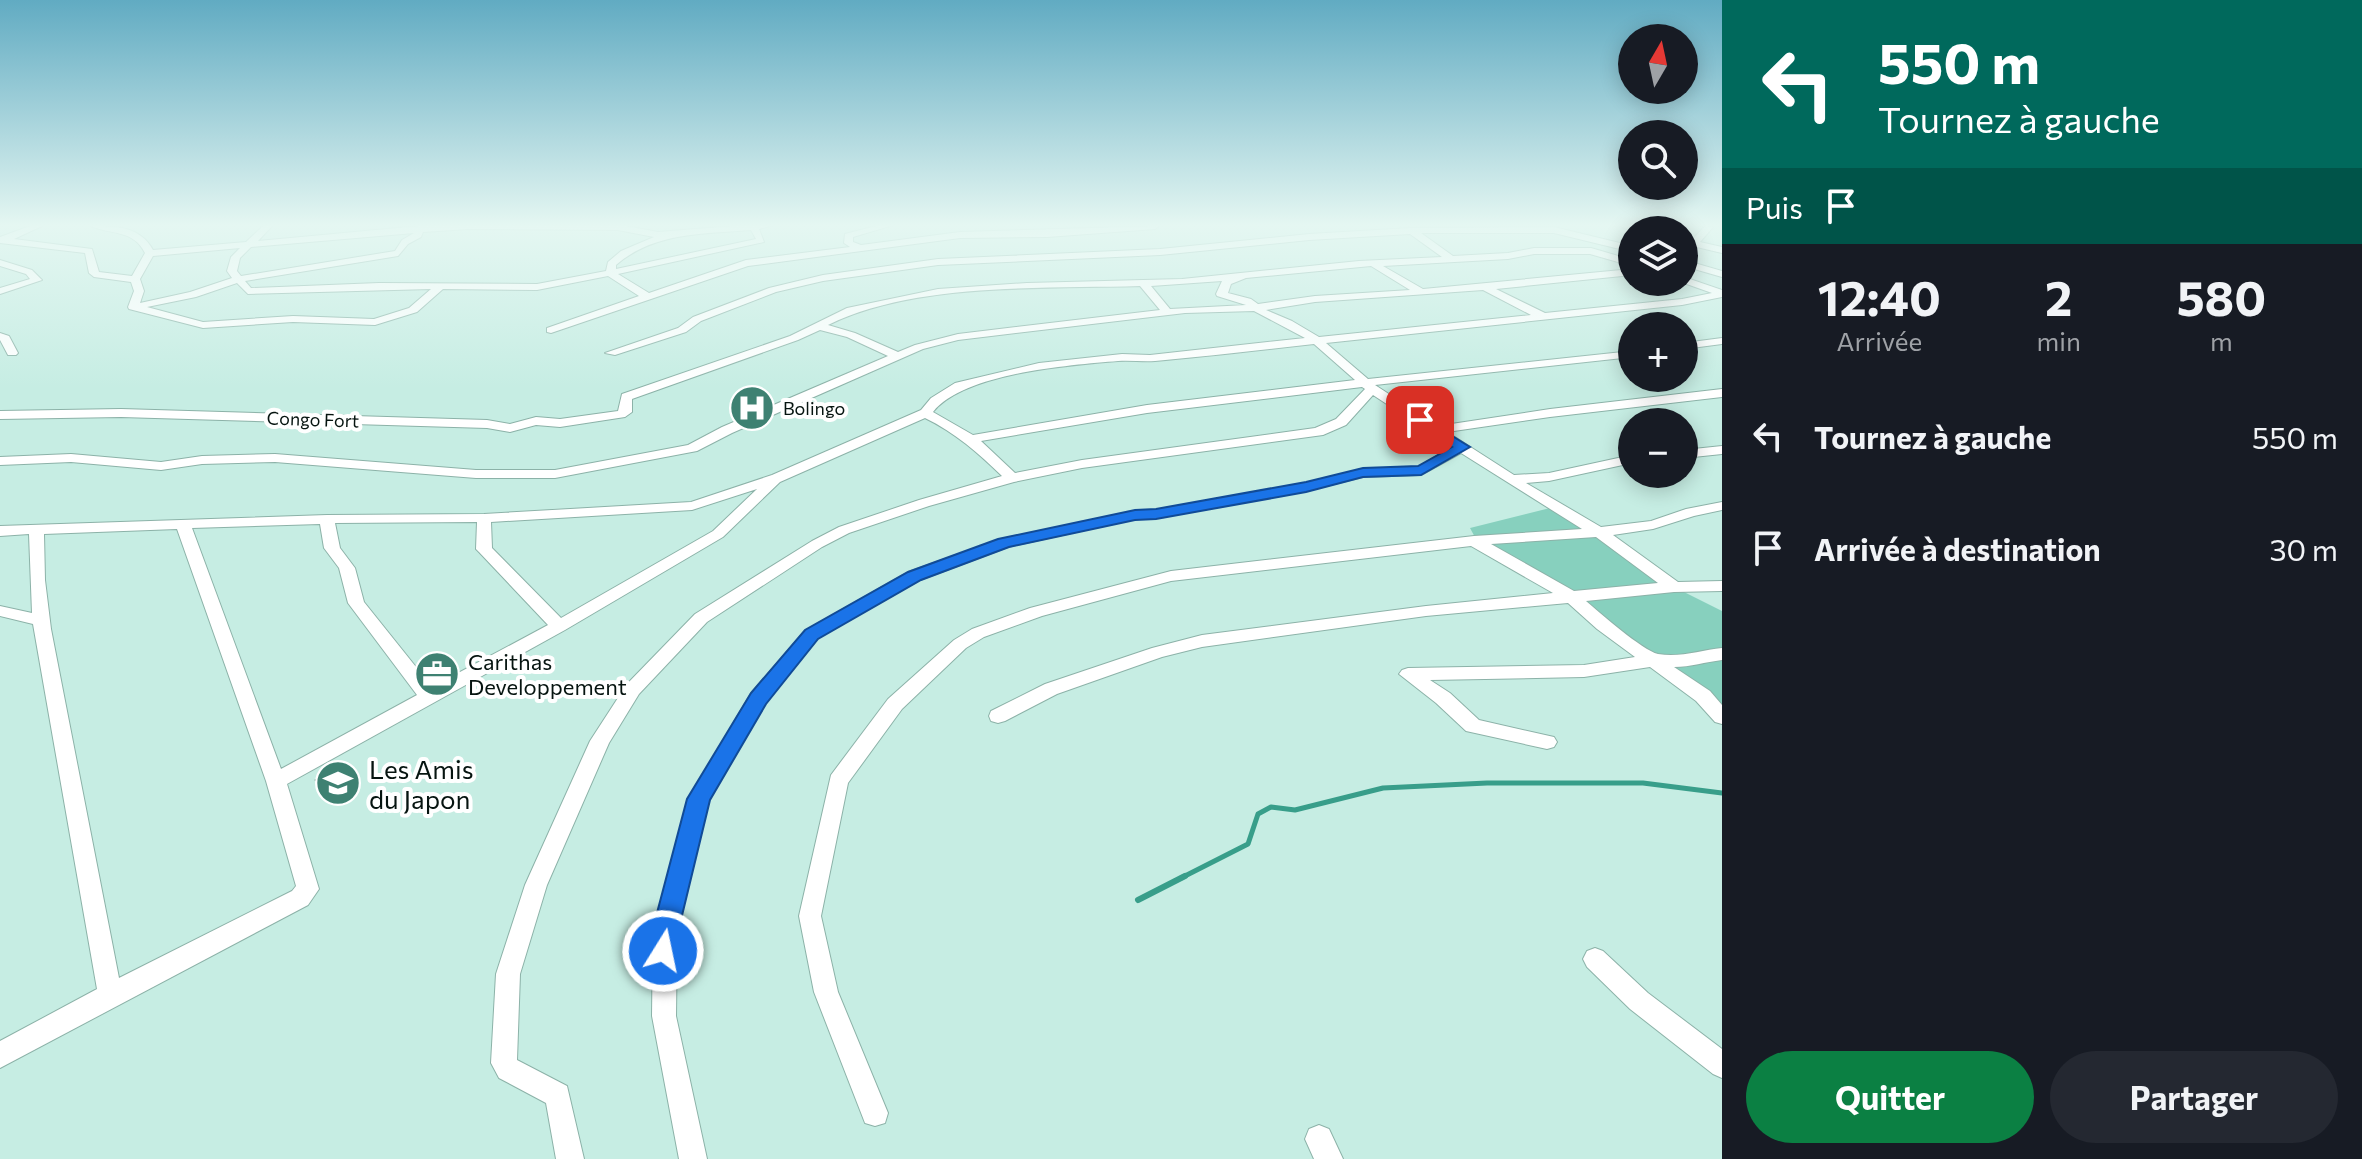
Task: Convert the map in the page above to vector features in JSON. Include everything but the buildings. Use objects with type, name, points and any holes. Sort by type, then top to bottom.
[{"type":"street","points":[[0,291],[37,280]]},
{"type":"street","points":[[133,307],[139,291],[135,280]]},
{"type":"street","points":[[236,280],[248,291],[261,292],[441,286],[537,287],[576,280]]},
{"type":"street","points":[[133,307],[192,295],[236,280]]},
{"type":"street","points":[[619,280],[649,297]]},
{"type":"street","points":[[551,330],[697,280]]},
{"type":"street","points":[[611,353],[682,330],[697,319],[764,293],[815,280]]},
{"type":"street","points":[[1072,280],[1074,285]]},
{"type":"street","points":[[819,326],[851,310],[938,292],[1196,280]]},
{"type":"street","points":[[1231,280],[1225,283],[1225,290],[1220,292],[1247,301],[1316,340],[1369,386],[1554,507],[1599,532],[1674,587]]},
{"type":"street","points":[[1402,280],[1421,292]]},
{"type":"street","points":[[0,461],[71,458],[161,466],[202,460],[275,458],[476,474],[555,474],[692,448],[929,343],[958,337],[1167,312],[1255,308],[1315,299],[1553,280]]},
{"type":"street","points":[[1133,283],[1143,283],[1167,312]]},
{"type":"street","points":[[1698,285],[1722,293]]},
{"type":"street","points":[[133,307],[203,325],[293,319],[375,322],[413,310],[441,286]]},
{"type":"street","points":[[1485,287],[1543,317]]},
{"type":"street","points":[[0,531],[327,519],[484,518],[692,506],[777,478],[925,413],[935,401],[956,387],[1036,367],[1543,317],[1682,302],[1722,293]]},
{"type":"street","points":[[819,326],[851,335],[900,357]]},
{"type":"street","name":"Congo Fort","points":[[0,415],[121,413],[487,424],[504,428],[536,421],[560,423],[624,413],[626,397],[794,338],[819,326]]},
{"type":"street","points":[[0,336],[5,338],[12,353]]},
{"type":"street","points":[[1698,344],[1722,341]]},
{"type":"street","points":[[971,439],[1147,409],[1618,355]]},
{"type":"street","points":[[570,1159],[558,1095],[508,1069],[504,1063],[508,974],[543,871],[600,741],[633,689],[701,618],[817,544],[879,518],[1012,478],[1082,464],[1318,432],[1341,422],[1369,386]]},
{"type":"street","points":[[1436,430],[1722,393]]},
{"type":"street","points":[[925,413],[971,439],[1012,478]]},
{"type":"street","points":[[693,1159],[664,1016],[665,932],[699,799],[758,698],[812,634],[914,576],[1004,543],[1135,515],[1156,514],[1306,487],[1363,473],[1421,471],[1462,447]]},
{"type":"street","points":[[1698,453],[1722,450]]},
{"type":"street","points":[[1514,479],[1549,477],[1618,462]]},
{"type":"street","points":[[276,781],[559,626],[718,534],[777,478]]},
{"type":"street","points":[[875,1113],[826,992],[810,916],[838,781],[895,704],[960,644],[978,633],[1036,612],[1128,586],[1221,569],[1474,541],[1599,532],[1653,525],[1691,512],[1722,506]]},
{"type":"street","points":[[484,518],[484,549],[559,626]]},
{"type":"street","points":[[327,519],[332,548],[347,568],[356,603],[429,697]]},
{"type":"street","points":[[0,1055],[300,898],[308,889],[276,781],[183,524]]},
{"type":"street","points":[[37,529],[35,571],[40,620],[95,898],[110,995]]},
{"type":"street","points":[[1474,541],[1573,598],[1603,625],[1703,696],[1722,717]]},
{"type":"street","points":[[998,716],[1051,689],[1158,652],[1202,641],[1426,611],[1674,587],[1722,586]]},
{"type":"street","points":[[0,611],[40,620]]},
{"type":"street","points":[[1547,742],[1473,726],[1443,698],[1408,674],[1584,671],[1654,660],[1691,661],[1702,656],[1722,654]]},
{"type":"street","points":[[1595,959],[1639,1001],[1722,1065]]},
{"type":"green space","points":[[1554,507],[1674,587],[1722,611],[1722,715],[1692,685],[1477,541],[1470,528]]},
{"type":"waterway","points":[[1181,878],[1248,844],[1258,814],[1271,807],[1295,810],[1383,788],[1487,783],[1643,783],[1722,793]]},
{"type":"waterway","points":[[1138,900],[1185,876]]},
{"type":"place","name":"Bolingo","points":[[752,408]]},
{"type":"place","name":"Carithas Developpement","points":[[437,674]]},
{"type":"place","name":"Les Amis du Japon","points":[[338,783]]},
{"type":"route","points":[[663,951],[665,932],[699,799],[758,698],[797,648],[812,634],[914,576],[1004,543],[1135,515],[1156,514],[1306,487],[1363,473],[1421,471],[1462,447],[1420,420]]}]
